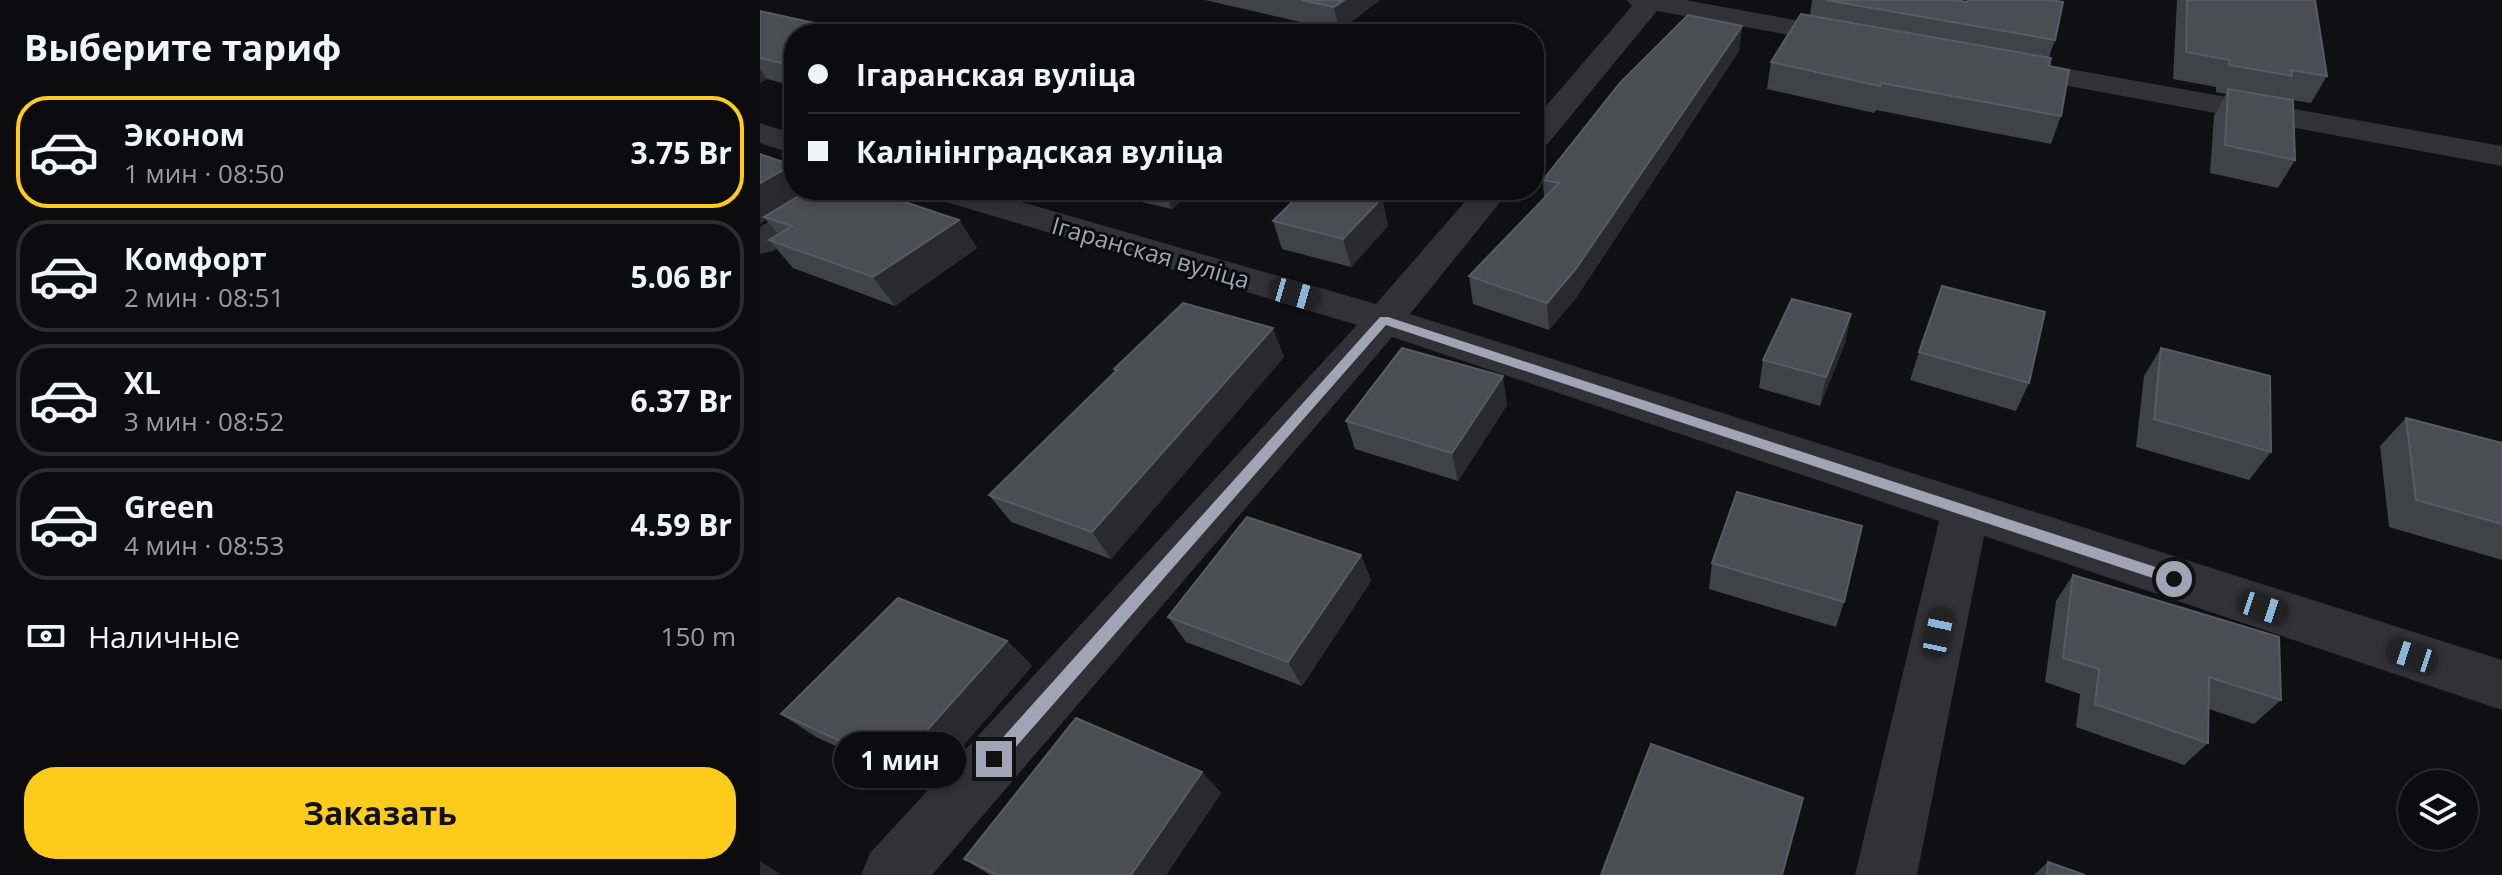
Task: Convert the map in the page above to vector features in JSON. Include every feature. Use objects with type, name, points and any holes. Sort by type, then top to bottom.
[{"type":"street","points":[[1544,127],[1645,1],[1882,44]]},
{"type":"street","points":[[1975,61],[2502,156]]},
{"type":"street","points":[[760,133],[784,141]]},
{"type":"street","points":[[760,243],[830,200]]},
{"type":"street","name":"Ігаранская вуліца","points":[[976,200],[1384,320],[2502,685]]},
{"type":"street","points":[[892,875],[1384,320],[1485,200]]},
{"type":"street","points":[[1886,875],[1965,512]]},
{"type":"building","points":[[1301,0],[1344,0],[1334,7]]},
{"type":"building","points":[[1826,0],[2050,0],[2063,2],[2055,40]]},
{"type":"building","points":[[2187,0],[2315,0],[2327,76],[2291,70],[2292,76],[2229,65],[2230,60],[2186,52]]},
{"type":"building","points":[[760,11],[819,24],[784,24],[784,64],[760,58]]},
{"type":"building","points":[[1801,14],[2051,58],[2049,66],[2069,70],[2061,116],[1881,83],[1880,86],[1771,62]]},
{"type":"building","points":[[1688,15],[1742,26],[1575,270],[1547,303],[1469,276],[1559,183],[1544,179],[1620,83]]},
{"type":"building","points":[[2228,89],[2293,100],[2295,160],[2225,145]]},
{"type":"building","points":[[760,154],[784,162],[784,170],[760,183]]},
{"type":"building","points":[[792,200],[899,200],[959,220],[873,277],[769,240],[792,226],[764,217]]},
{"type":"building","points":[[1294,200],[1380,200],[1343,239],[1273,221]]},
{"type":"building","points":[[1942,286],[2045,312],[2029,383],[1919,352]]},
{"type":"building","points":[[1792,299],[1851,314],[1826,377],[1763,360]]},
{"type":"building","points":[[1183,303],[1273,328],[1092,532],[989,495],[1117,370],[1114,369]]},
{"type":"building","points":[[1402,348],[1503,376],[1452,453],[1346,421]]},
{"type":"building","points":[[2161,348],[2270,376],[2271,452],[2154,419]]},
{"type":"building","points":[[2406,418],[2502,443],[2502,524],[2416,500]]},
{"type":"building","points":[[1737,492],[1862,526],[1844,602],[1712,563]]},
{"type":"building","points":[[1247,517],[1361,555],[1288,662],[1168,617]]},
{"type":"building","points":[[2073,575],[2279,637],[2281,700],[2209,677],[2208,743],[2095,704],[2099,669],[2063,658]]},
{"type":"building","points":[[898,598],[1007,641],[895,766],[781,714]]},
{"type":"building","points":[[1076,718],[1202,772],[1131,875],[998,875],[964,859]]},
{"type":"building","points":[[1651,744],[1803,798],[1782,875],[1601,875]]},
{"type":"building","points":[[2048,862],[2085,875],[2047,875]]},
{"type":"route","points":[[994,759],[1384,320],[2174,579]]}]
